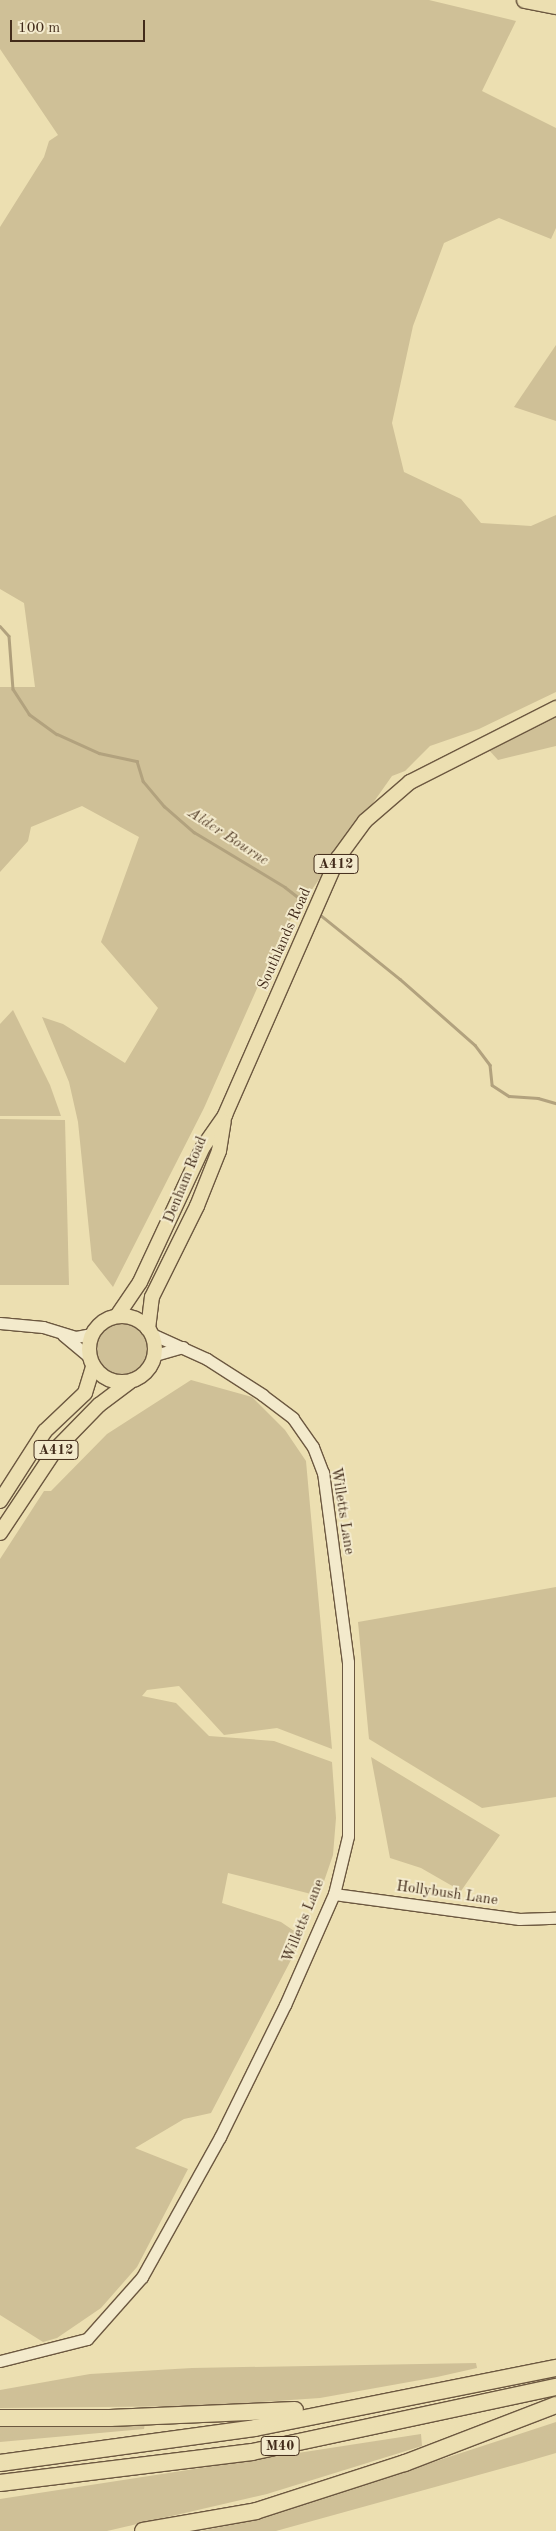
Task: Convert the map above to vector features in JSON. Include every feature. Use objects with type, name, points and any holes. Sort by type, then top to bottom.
[{"type":"highway","points":[[525,0],[556,6]]},
{"type":"highway","name":"M40","points":[[0,2463],[255,2428],[376,2402],[556,2368]]},
{"type":"highway","name":"M40","points":[[0,2483],[252,2452],[556,2387]]},
{"type":"highway","name":"M40","points":[[0,2418],[269,2413],[376,2402]]},
{"type":"highway","points":[[143,2531],[256,2511],[405,2463],[556,2405]]},
{"type":"main road","name":"Southlands Road","points":[[225,1115],[338,858],[365,821],[410,782],[556,708]]},
{"type":"main road","name":"Denham Road","points":[[117,1316],[130,1300],[204,1147],[225,1115]]},
{"type":"main road","name":"Denham Road","points":[[150,1332],[152,1297],[219,1151],[225,1115]]},
{"type":"main road","points":[[117,1316],[134,1318],[150,1332],[155,1355],[146,1372],[129,1382],[109,1380],[91,1362],[92,1334],[100,1324],[117,1316]]},
{"type":"main road","name":"A412","points":[[0,1500],[45,1431],[85,1393],[91,1362]]},
{"type":"main road","name":"A412","points":[[0,1533],[56,1449],[98,1405],[129,1382]]},
{"type":"street","points":[[0,1323],[35,1326],[63,1335],[92,1334]]},
{"type":"street","name":"Willetts Lane","points":[[0,2362],[87,2339],[142,2277],[220,2137],[284,2005],[334,1894],[348,1836],[348,1662],[323,1473],[309,1439],[293,1418],[247,1385],[183,1347],[150,1332]]},
{"type":"street","points":[[63,1335],[91,1362]]},
{"type":"street","points":[[155,1355],[183,1347]]},
{"type":"street","name":"Hollybush Lane","points":[[334,1894],[519,1919],[556,1918]]},
{"type":"shaded area","points":[[0,0],[429,0],[516,21],[482,91],[556,128],[556,228],[551,239],[499,218],[444,243],[413,326],[392,423],[404,472],[461,499],[481,523],[531,526],[556,515],[556,692],[479,729],[430,746],[405,771],[392,776],[282,932],[204,1108],[113,1287],[92,1260],[78,1122],[69,1082],[42,1017],[63,1024],[125,1063],[158,1008],[101,942],[139,837],[82,806],[31,827],[28,841],[0,872],[0,687],[35,687],[24,603],[0,589],[0,227],[44,157],[49,141],[58,135],[0,49]]},
{"type":"shaded area","points":[[556,345],[556,421],[514,407]]},
{"type":"shaded area","points":[[556,715],[556,746],[498,760],[488,749]]},
{"type":"shaded area","points":[[13,1010],[50,1085],[61,1116],[0,1116],[0,1024]]},
{"type":"shaded area","points":[[0,1119],[65,1120],[69,1285],[0,1285]]},
{"type":"shaded area","points":[[117,1323],[127,1323],[141,1330],[148,1344],[148,1354],[141,1368],[127,1375],[117,1375],[107,1371],[100,1364],[96,1354],[96,1344],[100,1334],[107,1327]]},
{"type":"shaded area","points":[[191,1380],[252,1397],[285,1430],[306,1461],[332,1749],[277,1728],[224,1735],[179,1686],[147,1690],[142,1696],[176,1703],[209,1736],[274,1741],[332,1762],[336,1818],[333,1855],[319,1896],[228,1873],[222,1903],[281,1922],[303,1937],[211,2113],[184,2119],[135,2148],[188,2169],[137,2267],[101,2308],[57,2338],[43,2342],[0,2315],[0,1559],[44,1491],[51,1491],[107,1434]]},
{"type":"shaded area","points":[[556,1587],[556,1797],[482,1808],[369,1739],[358,1622]]},
{"type":"shaded area","points":[[371,1757],[500,1835],[461,1891],[421,1868],[390,1858]]},
{"type":"shaded area","points":[[476,2363],[477,2368],[437,2377],[320,2398],[205,2406],[0,2408],[0,2390],[90,2374],[192,2368]]},
{"type":"shaded area","points":[[556,2422],[556,2453],[276,2531],[200,2531],[256,2520]]},
{"type":"shaded area","points":[[145,2423],[144,2429],[0,2442],[0,2424]]},
{"type":"shaded area","points":[[421,2434],[422,2446],[267,2494],[107,2531],[0,2531],[0,2499]]},
{"type":"waterway","name":"Alder Bourne","points":[[0,626],[9,636],[13,689],[29,714],[57,734],[99,753],[137,761],[143,781],[164,806],[194,832],[285,887],[304,902]]},
{"type":"waterway","name":"Alder Bourne","points":[[318,913],[400,979],[475,1045],[490,1065],[492,1085],[509,1096],[538,1098],[556,1103]]}]
